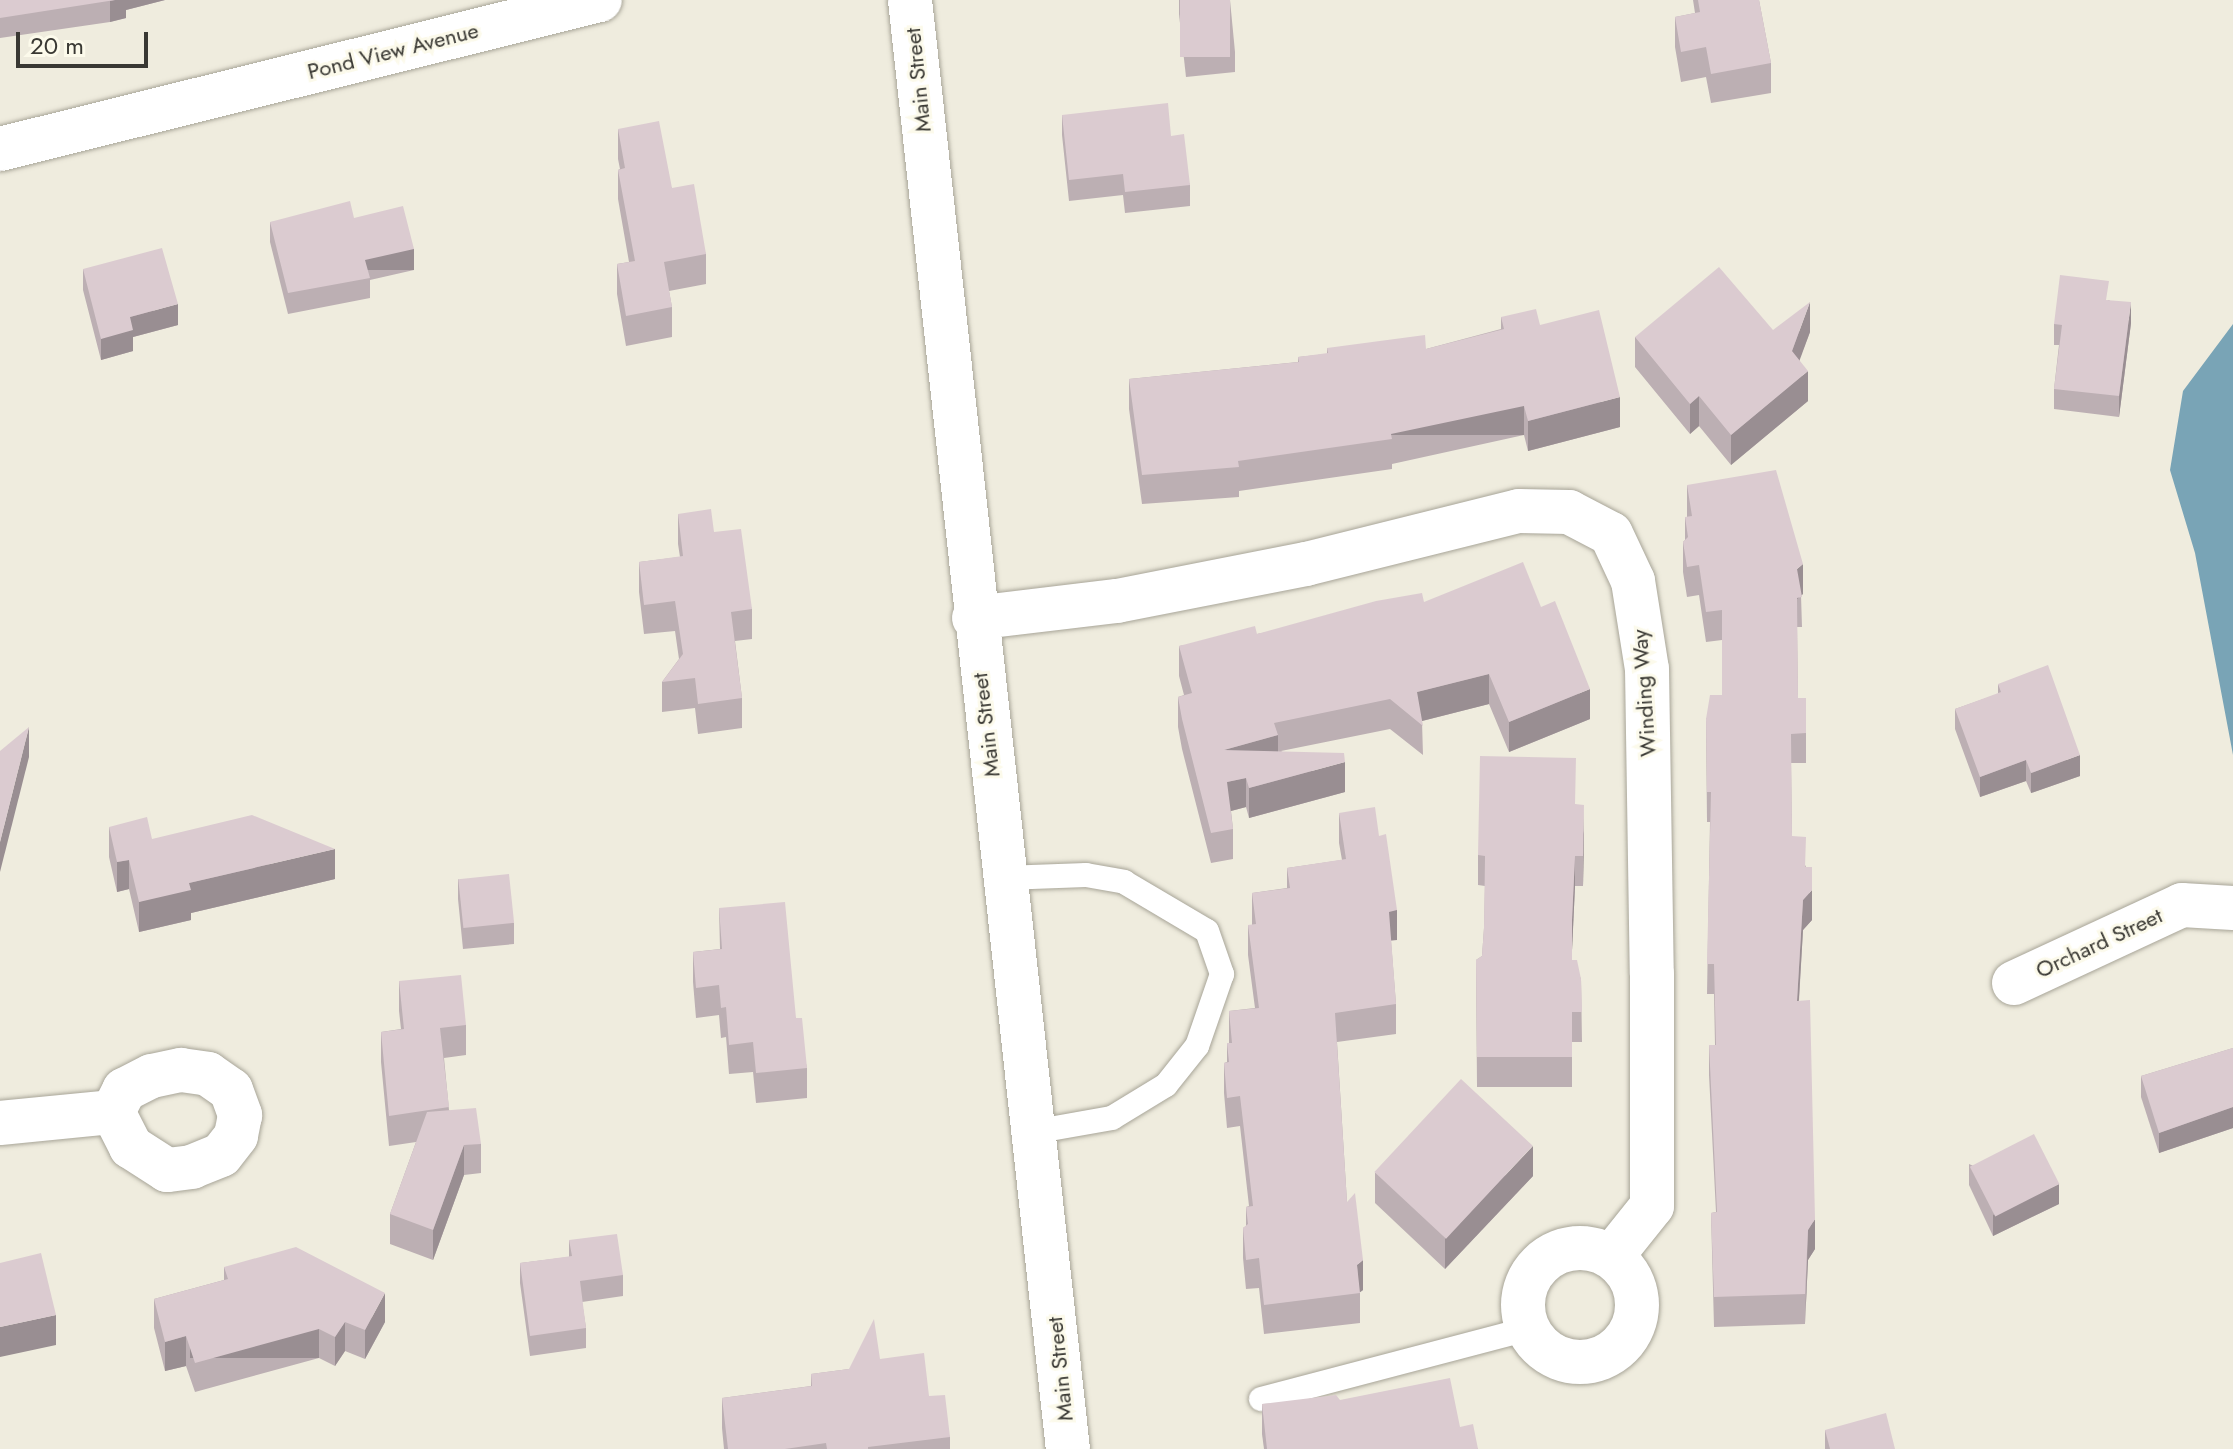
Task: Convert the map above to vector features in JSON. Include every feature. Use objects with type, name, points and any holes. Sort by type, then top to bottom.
[{"type":"street","name":"Pond View Avenue","points":[[0,149],[600,0]]},
{"type":"street","name":"Main Street","points":[[910,0],[974,618],[1068,1449]]},
{"type":"street","name":"Winding Way","points":[[974,618],[1117,601],[1306,564],[1519,511],[1569,512],[1611,534],[1633,581],[1647,669],[1652,974],[1652,1206],[1612,1256]]},
{"type":"street","name":"Orchard Street","points":[[2014,983],[2182,905],[2233,908]]},
{"type":"street","points":[[0,1123],[113,1112]]},
{"type":"street","points":[[1580,1248],[1612,1256],[1636,1287],[1634,1326],[1624,1343],[1609,1355],[1571,1362],[1553,1356],[1527,1329],[1524,1291],[1533,1271],[1549,1256],[1580,1248]]},
{"type":"lane","points":[[1004,878],[1086,875],[1124,882],[1207,931],[1222,974],[1197,1046],[1166,1085],[1112,1118],[1033,1132]]},
{"type":"lane","points":[[1261,1399],[1527,1329]]},
{"type":"water","points":[[2233,324],[2233,755],[2195,553],[2170,470],[2183,391]]},
{"type":"building","points":[[0,0],[115,0],[0,18]]},
{"type":"building","points":[[1180,0],[1230,0],[1230,57],[1180,57]]},
{"type":"building","points":[[1698,0],[1759,0],[1771,63],[1711,74],[1706,47],[1681,52],[1675,17],[1700,12]]},
{"type":"building","points":[[1168,103],[1171,136],[1184,134],[1190,185],[1125,192],[1123,174],[1069,180],[1062,115]]},
{"type":"building","points":[[659,121],[672,188],[694,184],[706,254],[664,262],[672,307],[626,316],[617,264],[635,261],[618,170],[625,168],[618,129]]},
{"type":"building","points":[[350,201],[354,218],[403,206],[414,249],[365,260],[370,278],[288,293],[270,222]]},
{"type":"building","points":[[162,248],[178,304],[130,317],[133,330],[101,339],[83,269]]},
{"type":"building","points":[[1719,267],[1773,330],[1810,302],[1792,351],[1808,371],[1731,435],[1699,396],[1690,404],[1635,337]]},
{"type":"building","points":[[2060,275],[2109,281],[2106,300],[2131,302],[2119,396],[2054,389],[2062,325],[2054,324]]},
{"type":"building","points":[[1536,309],[1540,325],[1599,310],[1620,397],[1528,421],[1524,406],[1391,434],[1392,439],[1238,461],[1239,467],[1142,475],[1129,379],[1299,362],[1298,357],[1328,353],[1327,348],[1425,335],[1426,349],[1504,329],[1501,317]]},
{"type":"building","points":[[1776,470],[1803,564],[1797,569],[1802,597],[1797,598],[1798,698],[1806,698],[1806,733],[1791,734],[1792,836],[1806,837],[1805,867],[1812,867],[1812,890],[1803,900],[1797,1001],[1810,1000],[1815,1219],[1808,1230],[1805,1294],[1714,1297],[1711,1213],[1717,1212],[1709,1045],[1716,1045],[1714,964],[1707,964],[1711,792],[1707,792],[1706,719],[1710,695],[1722,695],[1722,610],[1706,612],[1699,565],[1687,567],[1683,542],[1688,537],[1685,517],[1692,516],[1687,485]]},
{"type":"building","points":[[711,509],[714,532],[741,529],[752,609],[731,612],[742,698],[698,704],[695,678],[662,682],[683,654],[675,601],[644,605],[639,562],[683,556],[678,514]]},
{"type":"building","points":[[1523,562],[1541,607],[1555,601],[1590,689],[1509,722],[1489,674],[1417,692],[1423,726],[1390,699],[1274,723],[1278,735],[1224,750],[1344,753],[1345,762],[1249,788],[1246,778],[1227,782],[1233,829],[1211,833],[1178,697],[1192,693],[1179,646],[1255,626],[1257,634],[1376,601],[1422,593],[1424,602]]},
{"type":"building","points":[[2048,665],[2080,755],[2031,773],[2026,760],[1980,777],[1955,709],[2001,692],[1998,684]]},
{"type":"building","points":[[29,727],[0,842],[0,751]]},
{"type":"building","points":[[1480,756],[1576,758],[1575,804],[1584,805],[1583,856],[1575,856],[1572,960],[1577,960],[1581,979],[1582,1012],[1572,1012],[1572,1057],[1477,1057],[1476,960],[1482,956],[1485,856],[1478,855]]},
{"type":"building","points":[[1375,807],[1379,836],[1386,834],[1397,910],[1389,912],[1396,1004],[1335,1013],[1347,1202],[1355,1193],[1363,1260],[1357,1265],[1360,1293],[1264,1305],[1259,1258],[1246,1260],[1243,1228],[1248,1224],[1246,1207],[1253,1206],[1240,1096],[1227,1098],[1224,1063],[1229,1062],[1227,1043],[1232,1043],[1229,1011],[1259,1008],[1248,925],[1256,924],[1252,893],[1290,888],[1287,868],[1346,859],[1339,813]]},
{"type":"building","points":[[252,815],[335,849],[189,883],[191,890],[139,902],[129,860],[117,862],[109,827],[147,817],[152,839]]},
{"type":"building","points":[[509,874],[514,923],[463,928],[458,879]]},
{"type":"building","points":[[785,902],[796,1018],[802,1018],[807,1068],[756,1073],[753,1042],[729,1045],[726,1007],[721,1008],[719,985],[696,988],[693,952],[722,949],[719,908]]},
{"type":"building","points":[[461,975],[466,1025],[440,1028],[449,1107],[389,1116],[381,1032],[404,1029],[399,981]]},
{"type":"building","points":[[2233,1048],[2233,1107],[2159,1133],[2141,1076]]},
{"type":"building","points":[[1461,1079],[1533,1146],[1446,1239],[1374,1172]]},
{"type":"building","points":[[476,1108],[481,1144],[464,1145],[433,1230],[390,1214],[427,1112]]},
{"type":"building","points":[[2034,1134],[2059,1184],[1995,1217],[1970,1167]]},
{"type":"building","points":[[617,1234],[623,1275],[580,1281],[586,1328],[530,1336],[520,1263],[572,1256],[569,1240]]},
{"type":"building","points":[[296,1247],[385,1293],[365,1330],[345,1322],[335,1337],[319,1329],[195,1363],[186,1336],[165,1342],[154,1299],[228,1279],[224,1267]]},
{"type":"building","points":[[41,1253],[56,1315],[0,1327],[0,1263]]},
{"type":"building","points":[[874,1319],[880,1359],[924,1353],[929,1396],[945,1395],[950,1437],[868,1449],[827,1449],[826,1443],[785,1449],[728,1449],[722,1398],[812,1386],[811,1374],[849,1369]]},
{"type":"building","points":[[1450,1378],[1460,1427],[1473,1424],[1478,1449],[1267,1449],[1262,1404],[1336,1395],[1340,1400]]},
{"type":"building","points":[[1886,1413],[1895,1449],[1830,1449],[1825,1430]]}]
